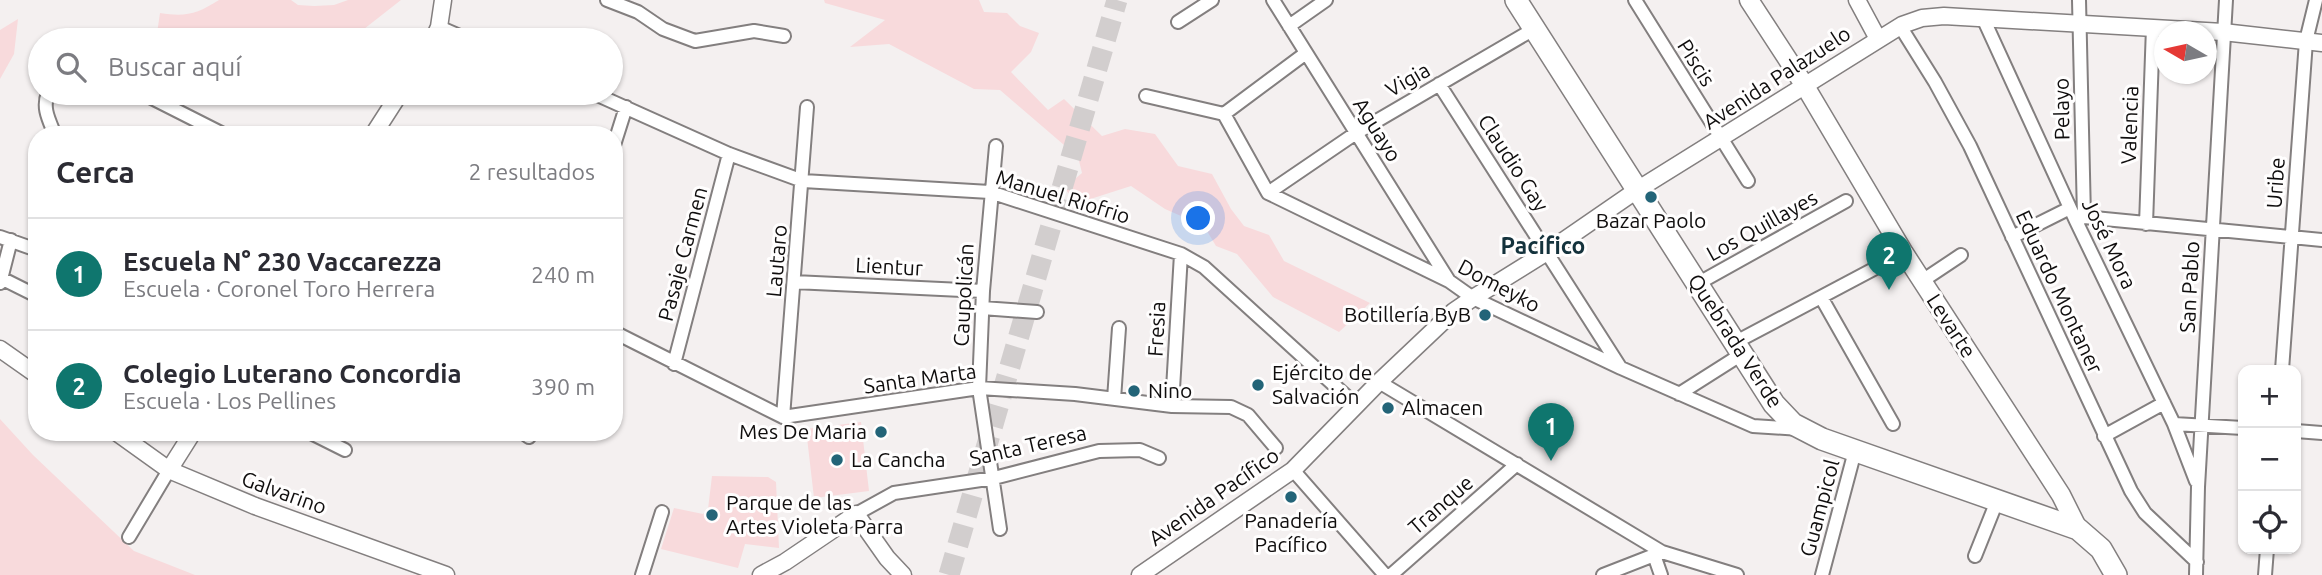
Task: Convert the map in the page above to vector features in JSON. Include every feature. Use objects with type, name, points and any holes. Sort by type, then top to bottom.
[{"type":"main road","name":"Quebrada Verde","points":[[1516,0],[1780,411],[1800,429],[1855,451],[2078,529]]},
{"type":"main road","name":"Levarte","points":[[1748,0],[1805,86],[1904,253],[2061,495],[2078,529],[2101,549],[2116,575]]},
{"type":"street","points":[[437,28],[443,0]]},
{"type":"street","points":[[607,0],[638,12],[673,34],[695,41],[754,31],[784,36]]},
{"type":"street","points":[[1178,22],[1212,0]]},
{"type":"street","name":"Aguayo","points":[[1273,0],[1449,281]]},
{"type":"street","points":[[1289,26],[1326,0]]},
{"type":"street","name":"Piscis","points":[[1634,0],[1748,181]]},
{"type":"street","points":[[1857,0],[1878,39]]},
{"type":"street","name":"Pelayo","points":[[2079,0],[2080,219]]},
{"type":"street","name":"San Pablo","points":[[2196,569],[2198,487],[2225,0]]},
{"type":"street","name":"Uribe","points":[[2282,365],[2291,237],[2314,42],[2316,0]]},
{"type":"street","name":"Avenida Palazuelo","points":[[1637,190],[1900,26],[1933,16],[2153,27],[2314,42]]},
{"type":"street","name":"José Mora","points":[[1983,18],[2070,208],[2080,219],[2174,424],[2198,487]]},
{"type":"street","name":"Eduardo Montaner","points":[[1900,26],[1970,146],[2104,436],[2144,513],[2196,569]]},
{"type":"street","name":"Valencia","points":[[2146,224],[2153,27]]},
{"type":"street","name":"Vigia","points":[[1268,192],[1356,133],[1534,29]]},
{"type":"street","points":[[1224,114],[1306,53]]},
{"type":"street","name":"Claudio Gay","points":[[1440,84],[1621,368]]},
{"type":"street","points":[[1146,96],[1224,114],[1268,192]]},
{"type":"street","points":[[45,105],[51,126]]},
{"type":"street","points":[[166,105],[207,126]]},
{"type":"street","points":[[379,126],[392,105]]},
{"type":"street","name":"Manuel Riofrio","points":[[621,105],[729,154],[803,181],[990,192],[1181,254],[1204,267],[1356,405]]},
{"type":"street","points":[[620,126],[626,107]]},
{"type":"street","name":"Lautaro","points":[[783,417],[807,107]]},
{"type":"street","name":"Caupolicán","points":[[996,146],[983,291],[979,388],[1000,529]]},
{"type":"street","name":"Pasaje Carmen","points":[[674,364],[729,154]]},
{"type":"street","name":"Avenida Pacífico","points":[[1151,572],[1293,470],[1379,382],[1454,311],[1637,190]]},
{"type":"street","name":"Domeyko","points":[[1268,192],[1449,281],[1473,298],[1679,394],[1753,426],[1800,429]]},
{"type":"street","name":"Los Quillayes","points":[[1697,284],[1846,201]]},
{"type":"street","points":[[2012,237],[2070,208]]},
{"type":"street","points":[[2080,219],[2322,240]]},
{"type":"street","points":[[28,247],[5,238],[1,280],[28,292]]},
{"type":"street","points":[[1679,394],[1738,348],[1821,297],[1904,253]]},
{"type":"street","name":"Fresia","points":[[1172,406],[1181,254]]},
{"type":"street","points":[[1922,281],[1961,255]]},
{"type":"street","name":"Lientur","points":[[794,282],[983,291]]},
{"type":"street","points":[[1821,297],[1893,424]]},
{"type":"street","points":[[982,308],[1037,312]]},
{"type":"street","points":[[1114,399],[1119,328]]},
{"type":"street","points":[[623,337],[783,417]]},
{"type":"street","points":[[0,349],[28,369]]},
{"type":"street","points":[[1379,382],[1517,464],[1658,554],[1737,575]]},
{"type":"street","name":"Santa Marta","points":[[783,417],[979,388],[1172,406],[1231,407],[1240,409],[1276,448]]},
{"type":"street","points":[[2104,436],[2164,403]]},
{"type":"street","points":[[2174,424],[2238,428]]},
{"type":"street","points":[[2301,431],[2322,433]]},
{"type":"street","name":"Galvarino","points":[[129,441],[169,470],[255,506],[446,575]]},
{"type":"street","points":[[130,537],[187,441]]},
{"type":"street","points":[[327,441],[345,450]]},
{"type":"street","name":"Santa Teresa","points":[[761,575],[894,493],[994,478],[1099,451],[1139,450],[1159,458]]},
{"type":"street","name":"Guampicol","points":[[1822,575],[1855,451]]},
{"type":"street","name":"Tranque","points":[[1391,575],[1517,464]]},
{"type":"street","points":[[1293,470],[1385,575]]},
{"type":"street","points":[[1975,556],[1997,501]]},
{"type":"street","points":[[642,575],[662,512]]},
{"type":"street","points":[[856,514],[887,558],[903,575]]},
{"type":"street","points":[[1603,575],[1658,554]]},
{"type":"street","points":[[1658,554],[1661,575]]},
{"type":"street","points":[[2265,575],[2267,554]]},
{"type":"shaded area","points":[[219,0],[291,0],[298,5],[314,6],[334,5],[348,0],[401,0],[365,28],[158,28],[160,13],[177,15],[204,8]]},
{"type":"shaded area","points":[[824,0],[979,0],[984,12],[1007,13],[1020,26],[1039,33],[1031,52],[1011,72],[1048,110],[1064,99],[1102,136],[1125,129],[1155,134],[1178,166],[1212,174],[1231,209],[1244,226],[1269,235],[1284,261],[1370,303],[1339,332],[1273,297],[1237,254],[1216,246],[1204,226],[1165,209],[1131,186],[1078,203],[1064,188],[1082,173],[1078,157],[1000,90],[974,89],[889,44],[850,47],[885,20],[825,3]]},
{"type":"shaded area","points":[[18,19],[14,54],[0,79],[0,30]]},
{"type":"shaded area","points":[[0,419],[33,455],[134,551],[195,575],[0,575]]},
{"type":"shaded area","name":"La Cancha","points":[[861,422],[869,491],[814,498],[806,429]]},
{"type":"shaded area","name":"Parque de las Artes Violeta Parra","points":[[712,476],[768,477],[776,482],[779,548],[745,544],[738,568],[661,549],[674,508],[703,514],[708,509]]},
{"type":"tunnel","points":[[949,575],[1117,0]]},
{"type":"place","name":"Bazar Paolo","points":[[1651,197]]},
{"type":"place","name":"Colegio Luterano Concordia","points":[[1889,290]]},
{"type":"place","name":"Botillería ByB","points":[[1485,315]]},
{"type":"place","name":"Ejército de Salvación","points":[[1258,385]]},
{"type":"place","name":"Nino","points":[[1134,391]]},
{"type":"place","name":"Almacen","points":[[1388,408]]},
{"type":"place","name":"Mes De Maria","points":[[881,432]]},
{"type":"place","name":"La Cancha","points":[[837,460]]},
{"type":"place","name":"Escuela N° 230 Vaccarezza","points":[[1551,461]]},
{"type":"place","name":"Panadería Pacífico","points":[[1291,497]]},
{"type":"place","name":"Parque de las Artes Violeta Parra","points":[[712,515]]},
{"type":"district","name":"Pacífico","points":[[1543,246]]}]
